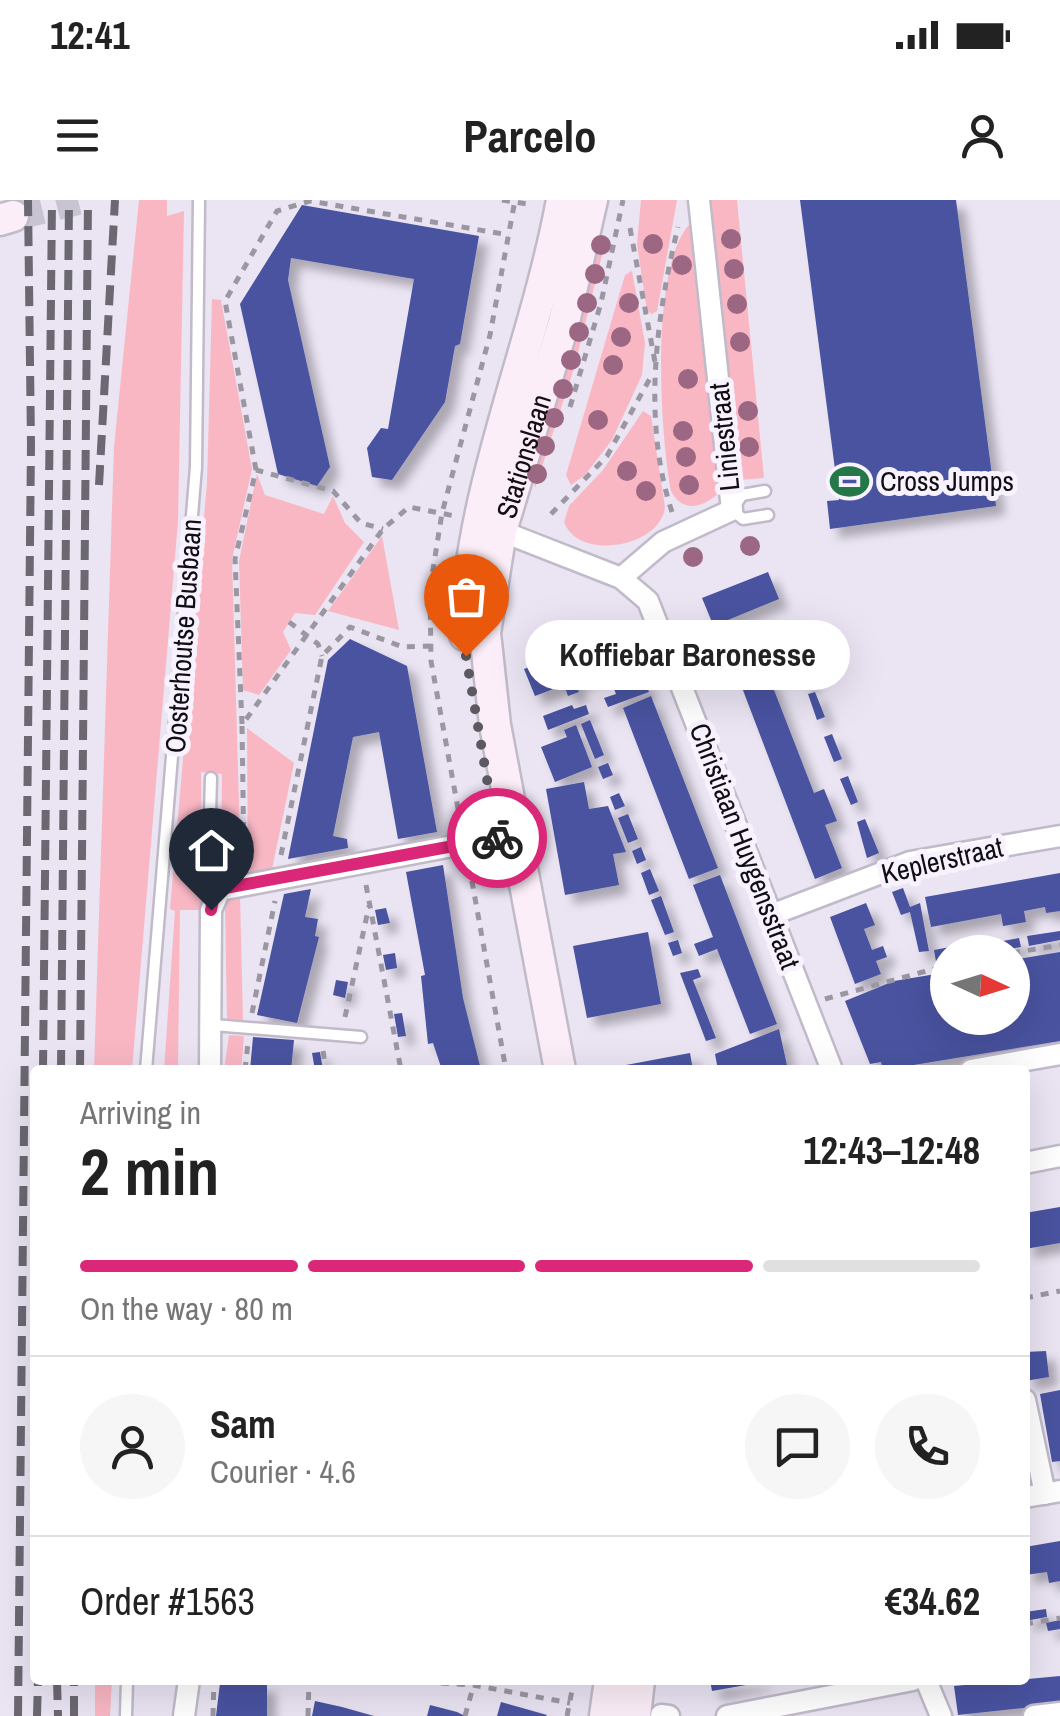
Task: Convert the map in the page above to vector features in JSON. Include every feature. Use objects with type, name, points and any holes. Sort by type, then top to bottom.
[{"type":"main road","name":"Stationslaan","points":[[539,1065],[507,836],[485,633],[489,526],[562,200]]},
{"type":"main road","name":"Stationslaan","points":[[489,526],[564,322],[592,200]]},
{"type":"main road","name":"Stationslaan","points":[[507,836],[559,1065]]},
{"type":"main road","points":[[605,1716],[609,1685]]},
{"type":"main road","points":[[635,1716],[638,1685]]},
{"type":"street","name":"Liniestraat","points":[[622,578],[647,554],[732,510],[699,200]]},
{"type":"street","points":[[489,526],[622,578]]},
{"type":"street","name":"Christiaan Huygensstraat","points":[[622,578],[648,601],[659,621],[830,1065]]},
{"type":"street","points":[[210,1065],[211,910],[220,890],[507,836]]},
{"type":"street","name":"Keplerstraat","points":[[771,914],[910,862],[1060,836]]},
{"type":"street","points":[[999,1065],[1060,1054]]},
{"type":"street","points":[[1030,1162],[1060,1156]]},
{"type":"street","points":[[1030,1426],[1043,1494]]},
{"type":"street","points":[[184,1716],[187,1685]]},
{"type":"street","points":[[727,1716],[776,1711],[891,1685]]},
{"type":"street","points":[[928,1685],[941,1716]]},
{"type":"street","points":[[1034,1716],[1060,1713]]},
{"type":"street","points":[[662,1715],[669,1716]]},
{"type":"lane","name":"Oosterhoutse Busbaan","points":[[146,1065],[190,570],[199,200]]},
{"type":"lane","points":[[765,490],[742,495],[732,510],[743,519],[768,515]]},
{"type":"lane","points":[[211,778],[209,848],[220,890]]},
{"type":"lane","points":[[213,1025],[361,1037]]},
{"type":"lane","points":[[126,1716],[127,1685]]},
{"type":"path","points":[[502,200],[514,202]]},
{"type":"path","points":[[620,220],[623,200]]},
{"type":"path","points":[[245,884],[235,559],[256,470],[225,301],[277,211],[310,201],[509,236]]},
{"type":"path","points":[[551,514],[607,456],[656,366],[664,293],[680,222]]},
{"type":"path","points":[[630,228],[656,366],[663,478],[680,534]]},
{"type":"path","points":[[256,470],[333,491],[360,523],[383,529]]},
{"type":"path","points":[[242,725],[383,529],[409,507],[442,513]]},
{"type":"path","points":[[245,1065],[276,878],[322,656],[318,644],[288,622]]},
{"type":"path","points":[[322,656],[350,627],[403,647],[430,646]]},
{"type":"path","points":[[362,862],[400,1065]]},
{"type":"path","points":[[341,1035],[370,903]]},
{"type":"path","points":[[1030,950],[1060,945]]},
{"type":"path","points":[[807,1004],[930,970]]},
{"type":"path","points":[[1030,1297],[1060,1291]]},
{"type":"path","points":[[1030,1623],[1060,1618]]},
{"type":"path","points":[[213,1716],[214,1685]]},
{"type":"path","points":[[308,1716],[309,1685]]},
{"type":"path","points":[[465,1716],[473,1685]]},
{"type":"path","points":[[488,1685],[570,1703]]},
{"type":"path","points":[[568,1716],[573,1685]]},
{"type":"shaded area","points":[[139,200],[167,200],[167,216],[184,211],[178,521],[132,1065],[94,1065],[114,447]]},
{"type":"shaded area","points":[[641,200],[677,200],[657,311],[652,314],[647,311],[637,244]]},
{"type":"shaded area","points":[[707,200],[737,200],[764,478],[739,480]]},
{"type":"shaded area","points":[[689,225],[693,225],[722,489],[695,506],[682,503],[671,491],[661,353],[668,277],[677,246]]},
{"type":"shaded area","points":[[599,242],[605,243],[575,365],[535,488],[533,472]]},
{"type":"shaded area","points":[[632,271],[645,343],[642,375],[612,440],[585,475],[571,485],[566,475],[625,275]]},
{"type":"shaded area","points":[[212,299],[221,300],[252,469],[232,559],[241,875],[221,867],[222,774],[201,772],[202,910],[180,910],[178,1065],[164,1065],[175,911],[170,909],[207,483]]},
{"type":"shaded area","points":[[643,411],[651,416],[665,507],[660,521],[635,540],[601,545],[586,542],[572,534],[564,522],[569,506],[603,470]]},
{"type":"shaded area","points":[[257,474],[265,495],[324,514],[333,496],[345,523],[364,542],[315,615],[295,613],[283,632],[291,650],[259,695],[243,690],[239,561]]},
{"type":"shaded area","points":[[382,536],[399,630],[328,611]]},
{"type":"shaded area","points":[[247,728],[294,763],[272,869],[248,872]]},
{"type":"shaded area","points":[[240,895],[243,1020],[227,1019],[225,907],[227,899]]},
{"type":"shaded area","points":[[229,1035],[244,1036],[241,1065],[225,1065]]},
{"type":"shaded area","points":[[95,1685],[112,1685],[110,1716],[95,1716]]},
{"type":"building","points":[[800,200],[956,200],[996,506],[830,529],[827,501],[839,500]]},
{"type":"building","points":[[302,205],[479,236],[460,344],[455,346],[445,402],[392,480],[372,477],[367,448],[381,428],[388,429],[414,279],[291,258],[288,280],[330,467],[317,486],[278,474],[240,304]]},
{"type":"building","points":[[768,572],[779,599],[723,622],[728,635],[719,639],[702,598]]},
{"type":"building","points":[[764,625],[771,643],[728,660],[723,649]]},
{"type":"building","points":[[787,627],[790,636],[778,641],[775,632]]},
{"type":"building","points":[[624,629],[635,656],[575,681],[579,692],[568,696],[564,685],[535,696],[524,669]]},
{"type":"building","points":[[350,639],[407,666],[437,832],[398,839],[379,732],[353,737],[333,836],[347,839],[348,848],[288,859],[328,660]]},
{"type":"building","points":[[798,648],[812,683],[804,686],[791,651]]},
{"type":"building","points":[[760,654],[814,793],[824,789],[837,821],[825,825],[842,868],[815,879],[733,664]]},
{"type":"building","points":[[644,678],[649,692],[608,707],[604,698],[616,694],[614,689]]},
{"type":"building","points":[[815,692],[825,717],[817,720],[808,694]]},
{"type":"building","points":[[651,696],[718,868],[689,879],[623,708]]},
{"type":"building","points":[[572,705],[574,709],[586,705],[589,714],[548,730],[543,716]]},
{"type":"building","points":[[590,720],[604,755],[595,759],[581,724]]},
{"type":"building","points":[[576,725],[592,767],[555,782],[541,747],[567,737],[564,730]]},
{"type":"building","points":[[832,734],[842,759],[834,762],[824,737]]},
{"type":"building","points":[[608,763],[613,775],[603,779],[598,767]]},
{"type":"building","points":[[848,776],[858,802],[851,805],[840,779]]},
{"type":"building","points":[[584,782],[589,809],[608,806],[626,852],[613,854],[619,885],[565,895],[546,789]]},
{"type":"building","points":[[619,793],[625,806],[615,810],[610,797]]},
{"type":"building","points":[[628,814],[638,839],[628,843],[618,818]]},
{"type":"building","points":[[865,819],[879,853],[867,858],[857,822]]},
{"type":"building","points":[[641,847],[646,860],[637,864],[632,851]]},
{"type":"building","points":[[443,865],[463,998],[480,1065],[440,1065],[433,1043],[428,1044],[421,976],[425,975],[406,872]]},
{"type":"building","points":[[650,869],[659,891],[649,895],[641,873]]},
{"type":"building","points":[[1060,873],[1060,911],[1046,913],[1045,907],[1024,911],[1026,922],[1003,926],[1001,914],[931,927],[925,897]]},
{"type":"building","points":[[720,875],[777,1024],[750,1034],[717,949],[699,956],[694,944],[713,937],[693,885]]},
{"type":"building","points":[[903,888],[910,907],[920,903],[929,951],[919,952],[910,912],[901,915],[892,892]]},
{"type":"building","points":[[311,889],[305,917],[318,919],[315,936],[319,937],[297,1023],[257,1015],[284,894]]},
{"type":"building","points":[[661,896],[674,932],[665,935],[651,900]]},
{"type":"building","points":[[866,903],[875,925],[864,929],[872,950],[883,946],[887,957],[876,961],[881,974],[855,984],[830,917]]},
{"type":"building","points":[[386,908],[390,923],[378,925],[375,910]]},
{"type":"building","points":[[1060,931],[1060,940],[1030,946],[1030,936]]},
{"type":"building","points":[[648,932],[661,1004],[587,1018],[573,946]]},
{"type":"building","points":[[678,940],[682,953],[673,956],[668,943]]},
{"type":"building","points":[[1060,952],[1060,1041],[914,1065],[870,1064],[845,1001],[894,981],[930,975],[930,1035],[1030,1035],[1030,957]]},
{"type":"building","points":[[395,953],[397,968],[386,970],[383,955]]},
{"type":"building","points":[[698,969],[701,977],[693,980],[716,1038],[706,1041],[680,973]]},
{"type":"building","points":[[336,980],[348,982],[345,998],[333,995]]},
{"type":"building","points":[[402,1013],[406,1036],[398,1037],[394,1014]]},
{"type":"building","points":[[779,1029],[787,1065],[717,1065],[715,1054]]},
{"type":"building","points":[[253,1037],[294,1040],[292,1065],[250,1065]]},
{"type":"building","points":[[320,1052],[322,1065],[314,1065],[312,1053]]},
{"type":"building","points":[[690,1053],[692,1065],[626,1065]]},
{"type":"building","points":[[1060,1207],[1060,1243],[1030,1248],[1030,1212]]},
{"type":"building","points":[[1046,1351],[1049,1377],[1030,1380],[1030,1352]]},
{"type":"building","points":[[1060,1390],[1060,1461],[1052,1462],[1040,1394]]},
{"type":"building","points":[[1060,1541],[1060,1581],[1049,1583],[1047,1572],[1030,1574],[1030,1546]]},
{"type":"building","points":[[1046,1609],[1047,1617],[1030,1620],[1030,1611]]},
{"type":"building","points":[[1060,1620],[1060,1629],[1048,1631],[1046,1623]]},
{"type":"building","points":[[1060,1676],[1060,1704],[958,1715],[954,1686],[1030,1685],[1030,1679]]},
{"type":"building","points":[[220,1685],[267,1685],[267,1716],[216,1716]]},
{"type":"building","points":[[711,1685],[746,1685],[712,1691]]},
{"type":"building","points":[[315,1701],[342,1707],[374,1716],[312,1716]]},
{"type":"building","points":[[501,1702],[547,1715],[497,1716]]},
{"type":"building","points":[[430,1705],[457,1712],[465,1716],[427,1716]]},
{"type":"tunnel","points":[[13,216],[78,200]]},
{"type":"railway","points":[[18,1716],[31,444],[28,200]]},
{"type":"railway","points":[[43,1065],[52,200]]},
{"type":"railway","points":[[61,1065],[69,200]]},
{"type":"railway","points":[[80,1065],[88,200]]},
{"type":"railway","points":[[99,485],[115,200]]},
{"type":"railway","points":[[37,1716],[38,1685]]},
{"type":"railway","points":[[57,1685],[58,1716]]},
{"type":"railway","points":[[74,1685],[74,1716]]},
{"type":"way so far","points":[[466,656],[497,838]]},
{"type":"place","name":"Cross Jumps","points":[[850,481]]},
{"type":"place","name":"Koffiebar Baronesse","points":[[466,656]]},
{"type":"route","points":[[211,910],[214,896],[225,888],[497,838]]}]
